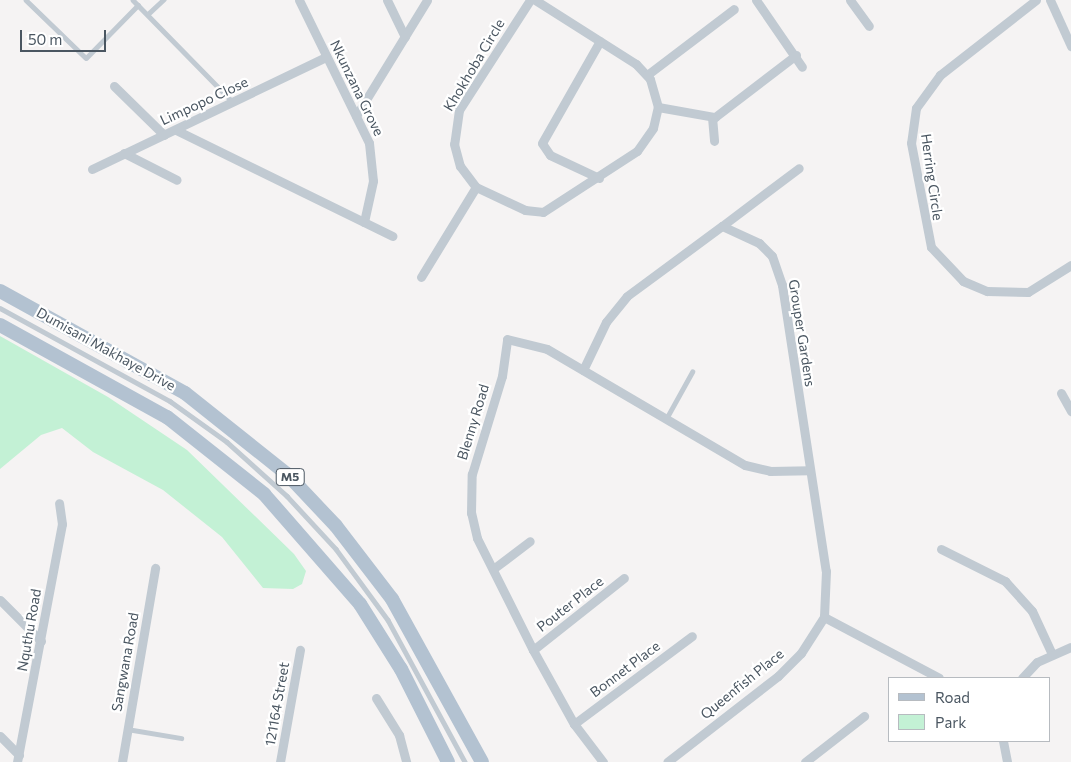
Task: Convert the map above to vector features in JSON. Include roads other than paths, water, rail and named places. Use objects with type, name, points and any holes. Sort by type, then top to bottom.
[{"type":"main road","name":"Dumisani Makhaye Drive","points":[[0,291],[185,392],[287,474],[342,533],[392,599],[482,762]]},
{"type":"main road","name":"Dumisani Makhaye Drive","points":[[0,325],[166,417],[264,494],[360,604],[400,669],[448,762]]},
{"type":"street","name":"Nkunzana Grove","points":[[299,0],[369,143],[372,162],[364,222]]},
{"type":"street","points":[[387,0],[405,37]]},
{"type":"street","points":[[356,116],[427,0]]},
{"type":"street","name":"Khokhoba Circle","points":[[476,187],[455,156],[455,122],[530,0]]},
{"type":"street","points":[[421,277],[476,187],[525,210],[543,212],[598,178],[648,140],[658,107],[647,76],[600,41],[535,0]]},
{"type":"street","points":[[756,0],[796,55],[802,68]]},
{"type":"street","points":[[850,0],[869,26]]},
{"type":"street","name":"Herring Circle","points":[[1036,0],[940,75],[916,108],[911,143],[926,233],[937,256],[958,277],[987,291],[1028,292],[1070,268]]},
{"type":"street","points":[[1050,0],[1069,31],[1071,46]]},
{"type":"street","points":[[647,76],[734,9]]},
{"type":"street","points":[[598,178],[550,155],[542,144],[600,41]]},
{"type":"street","points":[[658,107],[712,117],[796,55]]},
{"type":"street","name":"Limpopo Close","points":[[92,169],[234,103],[326,57]]},
{"type":"street","points":[[114,86],[164,136]]},
{"type":"street","points":[[712,117],[714,141]]},
{"type":"street","points":[[176,130],[392,236]]},
{"type":"street","points":[[124,154],[177,180]]},
{"type":"street","points":[[799,168],[627,296],[606,322],[583,370],[754,468],[809,470]]},
{"type":"street","name":"Grouper Gardens","points":[[722,226],[759,243],[776,264],[826,571],[824,617]]},
{"type":"street","name":"Blenny Road","points":[[583,370],[540,346],[508,339],[470,493],[477,538],[533,650],[574,724],[603,762]]},
{"type":"street","points":[[1061,393],[1071,411]]},
{"type":"street","name":"Nquthu Road","points":[[18,758],[62,524],[59,503]]},
{"type":"street","points":[[493,569],[530,541]]},
{"type":"street","points":[[941,549],[992,573],[1018,594],[1052,654]]},
{"type":"street","name":"Sangwana Road","points":[[122,762],[155,568]]},
{"type":"street","name":"Pouter Place","points":[[533,650],[624,578]]},
{"type":"street","points":[[0,600],[41,641]]},
{"type":"street","points":[[824,617],[937,677]]},
{"type":"street","name":"Queenfish Place","points":[[667,762],[778,676],[801,653],[824,617]]},
{"type":"street","name":"Bonnet Place","points":[[574,724],[692,636]]},
{"type":"street","points":[[1023,677],[1052,654],[1071,647]]},
{"type":"street","name":"121164 Street","points":[[280,762],[300,650]]},
{"type":"street","points":[[376,698],[399,735],[406,762]]},
{"type":"street","points":[[805,762],[864,716]]},
{"type":"street","points":[[0,736],[18,758]]},
{"type":"street","points":[[1003,742],[1007,762]]},
{"type":"lane","points":[[26,0],[86,58],[138,5]]},
{"type":"lane","points":[[132,0],[148,14],[234,103]]},
{"type":"lane","points":[[148,14],[163,0]]},
{"type":"lane","points":[[0,308],[177,405],[287,496],[336,549],[388,620],[465,762]]},
{"type":"lane","points":[[666,419],[692,372]]},
{"type":"lane","points":[[127,729],[182,738]]}]
